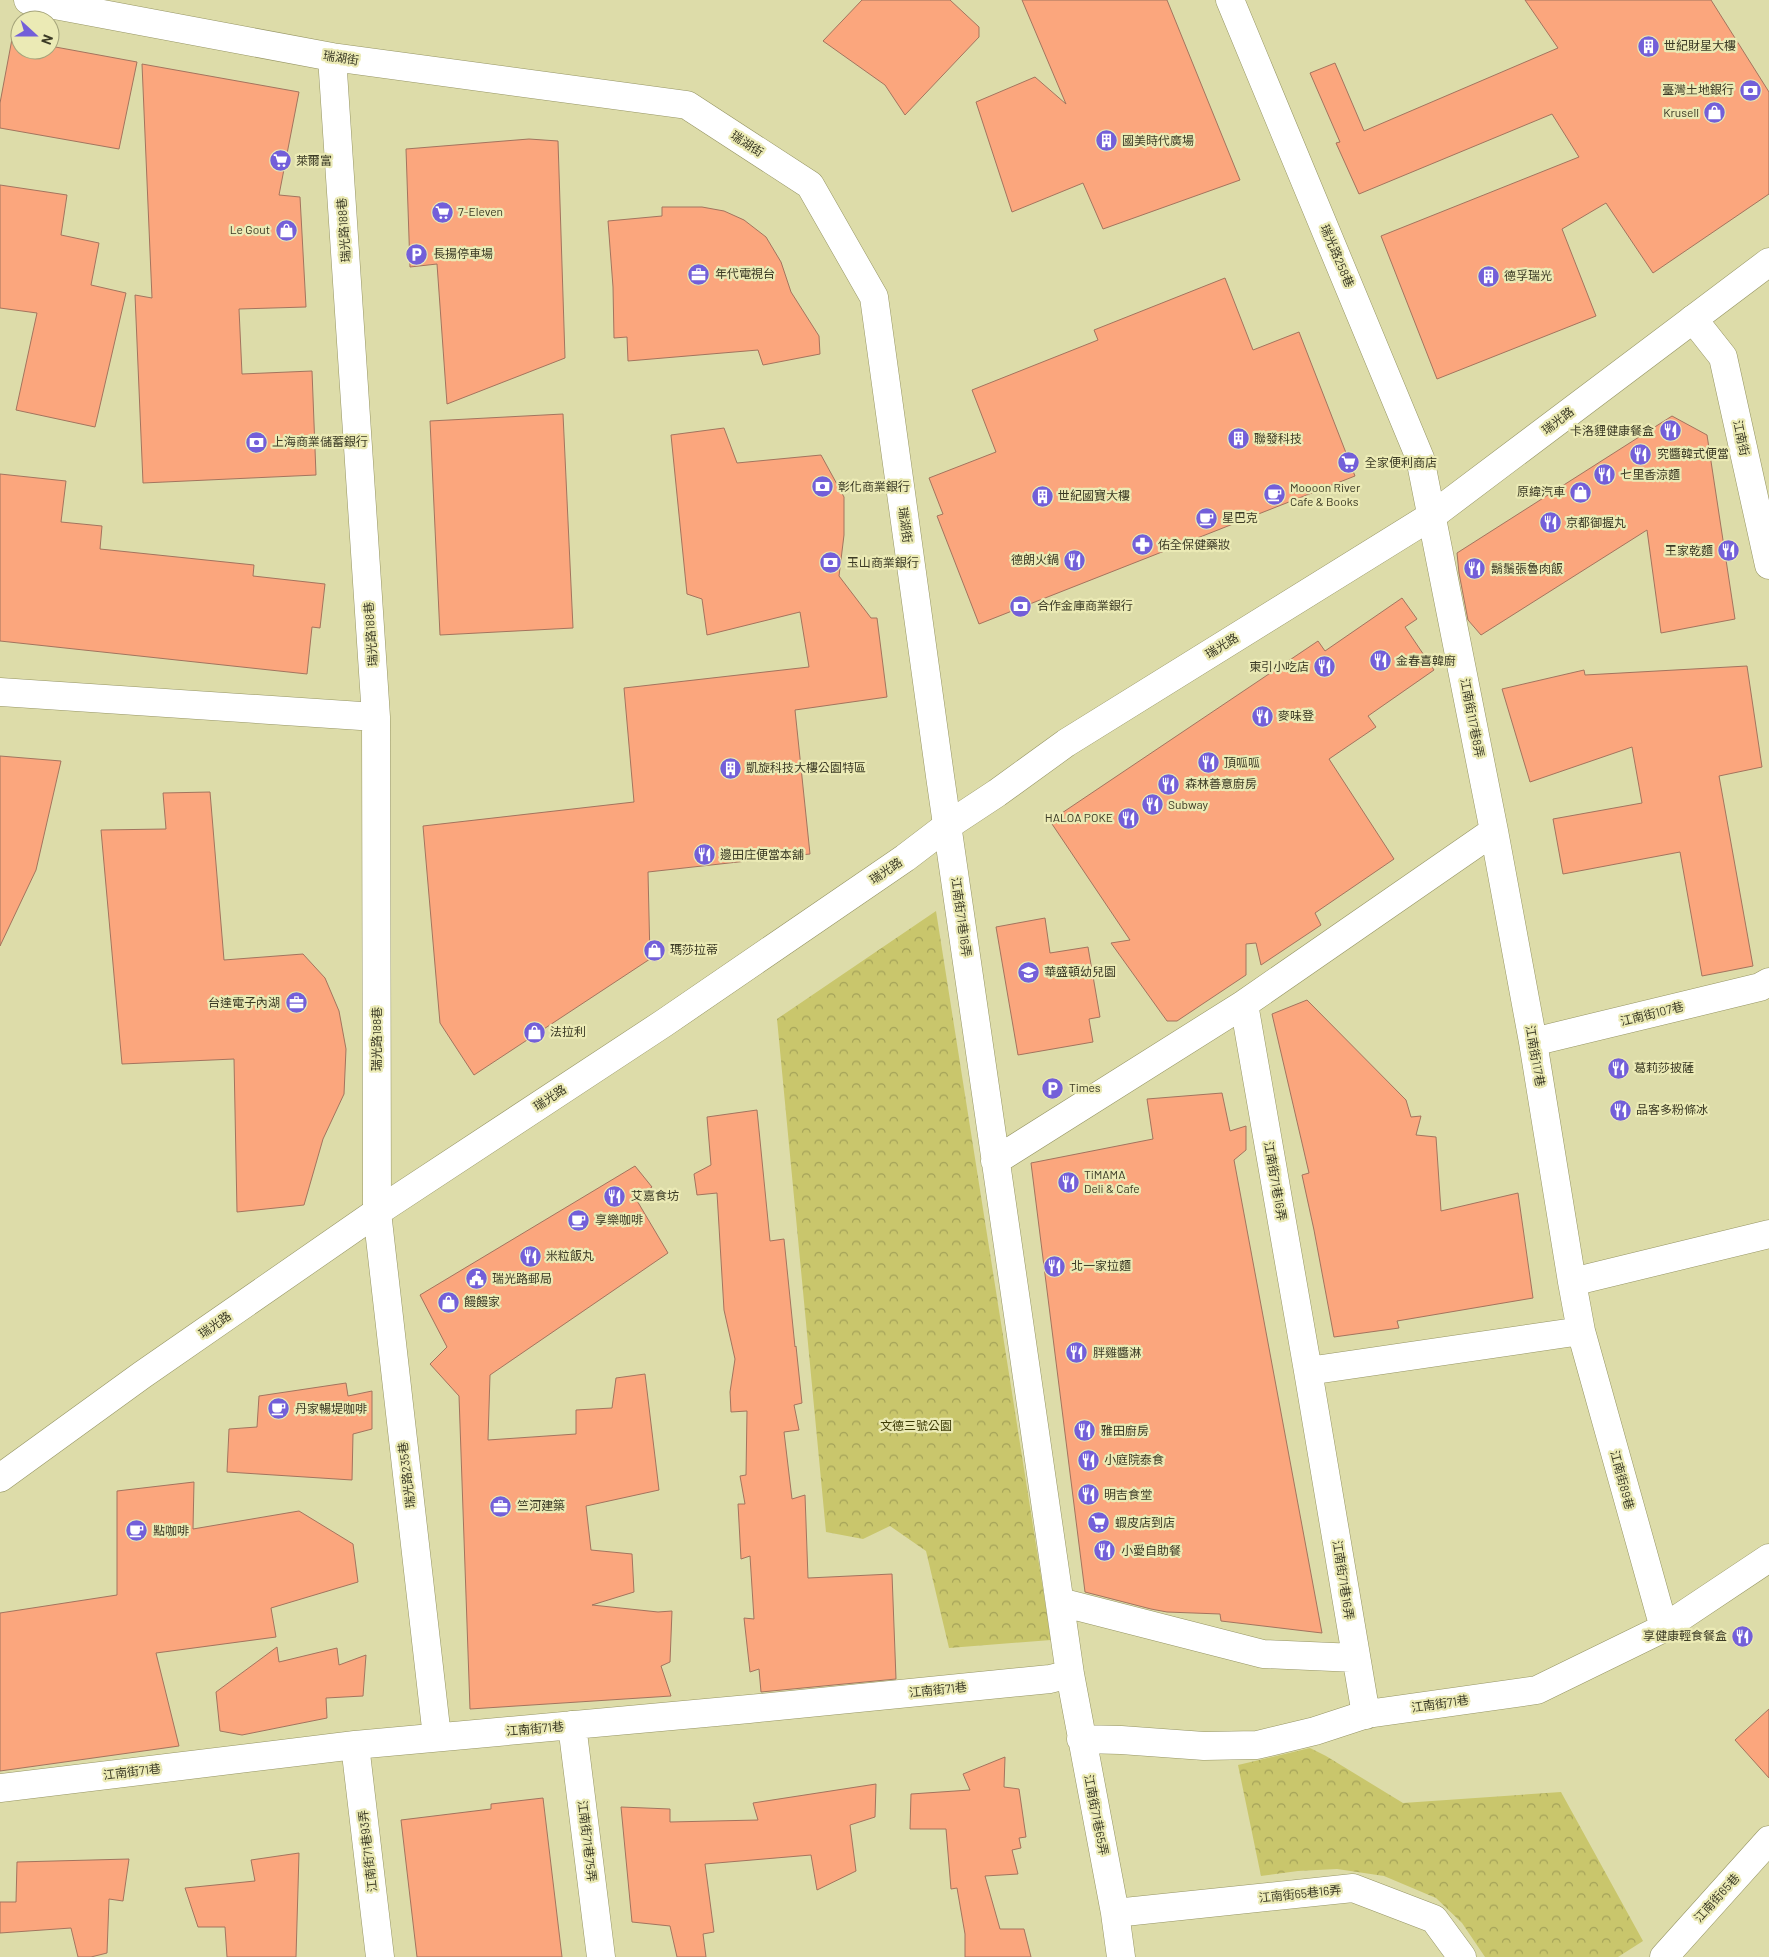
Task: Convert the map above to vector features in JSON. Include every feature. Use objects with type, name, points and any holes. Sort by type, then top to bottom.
[{"type":"street","name":"瑞湖街","points":[[28,0],[332,57],[687,104],[810,185],[874,297],[948,826]]},
{"type":"street","name":"瑞光路258巷","points":[[1230,0],[1420,458],[1433,515]]},
{"type":"street","name":"瑞光路188巷","points":[[332,57],[376,717],[377,1212]]},
{"type":"street","name":"瑞光路","points":[[0,1478],[377,1212],[664,1023],[905,858],[1066,743],[1433,515],[1769,262]]},
{"type":"street","name":"江南街","points":[[1693,319],[1723,357],[1769,565]]},
{"type":"street","name":"江南街117巷8弄","points":[[1433,515],[1494,831]]},
{"type":"street","points":[[0,692],[376,717]]},
{"type":"street","name":"江南街71巷16弄","points":[[948,826],[1070,1674]]},
{"type":"street","points":[[995,1161],[1244,1004],[1494,831]]},
{"type":"street","name":"江南街117巷","points":[[1494,831],[1534,1042],[1572,1282]]},
{"type":"street","name":"江南街107巷","points":[[1534,1042],[1760,987],[1769,982]]},
{"type":"street","name":"江南街71巷16弄","points":[[1244,1004],[1366,1715]]},
{"type":"street","name":"瑞光路235巷","points":[[377,1212],[437,1737]]},
{"type":"street","points":[[1572,1282],[1769,1234]]},
{"type":"street","name":"江南街89巷","points":[[1572,1282],[1581,1331],[1664,1628]]},
{"type":"street","points":[[1308,1371],[1581,1331]]},
{"type":"street","name":"江南街71巷","points":[[1081,1740],[1121,1740],[1204,1746],[1257,1745],[1315,1731],[1366,1715],[1537,1690],[1664,1628],[1769,1558]]},
{"type":"street","points":[[1060,1602],[1263,1654],[1356,1658]]},
{"type":"street","name":"江南街71巷","points":[[0,1788],[355,1745],[572,1726],[1050,1679],[1070,1674]]},
{"type":"street","name":"江南街71巷65弄","points":[[1070,1674],[1115,1913],[1121,1957]]},
{"type":"street","name":"江南街71巷75弄","points":[[572,1726],[602,1957]]},
{"type":"street","name":"江南街71巷93弄","points":[[355,1745],[380,1957]]},
{"type":"street","name":"江南街65巷","points":[[1664,1957],[1769,1840]]},
{"type":"street","name":"江南街65巷16弄","points":[[1115,1913],[1353,1888],[1434,1919],[1462,1957]]},
{"type":"green space","name":"文德三號公園","points":[[936,911],[1051,1640],[949,1648],[926,1551],[890,1526],[863,1539],[826,1532],[777,1019]]},
{"type":"green space","points":[[1310,1748],[1403,1803],[1561,1792],[1643,1941],[1618,1957],[1485,1957],[1462,1923],[1436,1898],[1384,1876],[1337,1869],[1298,1871],[1261,1876],[1238,1765]]},
{"type":"building","points":[[862,0],[950,0],[979,27],[979,37],[905,115],[885,85],[823,41]]},
{"type":"building","name":"國美時代廣場","points":[[1022,0],[1167,0],[1240,180],[1103,229],[1083,183],[1012,212],[976,102],[1035,77],[1066,104]]},
{"type":"building","points":[[1525,0],[1711,0],[1769,92],[1769,194],[1653,273],[1606,203],[1562,229],[1596,316],[1437,379],[1381,236],[1579,157],[1552,114],[1359,194],[1336,143],[1340,142],[1310,73],[1335,63],[1364,131],[1558,48]]},
{"type":"building","points":[[60,48],[137,62],[119,149],[0,128],[0,103],[10,50],[10,60],[60,60]]},
{"type":"building","points":[[142,64],[299,92],[279,195],[300,197],[306,307],[239,309],[242,374],[312,371],[316,475],[143,483],[135,295],[152,298]]},
{"type":"building","points":[[529,139],[558,141],[565,358],[447,404],[437,264],[410,267],[406,149]]},
{"type":"building","points":[[0,185],[67,195],[61,235],[99,243],[91,285],[126,293],[95,427],[16,410],[37,313],[0,308]]},
{"type":"building","name":"年代電視台","points":[[662,207],[702,207],[724,211],[744,220],[766,237],[781,262],[791,292],[819,336],[820,354],[763,365],[758,350],[628,361],[627,337],[614,338],[613,287],[608,221],[662,216]]},
{"type":"building","points":[[1225,278],[1253,350],[1299,332],[1355,476],[979,624],[937,516],[943,514],[929,478],[996,452],[972,390],[1098,340],[1094,330]]},
{"type":"building","points":[[563,414],[573,628],[440,635],[430,421]]},
{"type":"building","points":[[1672,416],[1707,435],[1735,619],[1661,633],[1647,530],[1481,635],[1468,620],[1457,553]]},
{"type":"building","points":[[724,428],[737,463],[821,455],[844,497],[844,535],[839,576],[871,618],[877,618],[887,697],[795,710],[810,854],[648,872],[650,959],[474,1075],[440,1023],[423,826],[634,802],[624,688],[809,667],[800,612],[707,635],[702,599],[687,594],[671,435]]},
{"type":"building","points":[[0,474],[66,481],[61,522],[102,526],[100,549],[254,565],[253,576],[325,584],[320,628],[312,627],[307,674],[0,641]]},
{"type":"building","points":[[1402,598],[1417,619],[1405,627],[1434,670],[1368,716],[1376,727],[1329,759],[1394,859],[1315,913],[1321,925],[1261,965],[1256,943],[1246,944],[1246,975],[1177,1021],[1167,1021],[1111,943],[1130,940],[1050,821],[1318,641],[1325,651]]},
{"type":"building","points":[[1747,666],[1762,767],[1719,776],[1753,966],[1702,976],[1680,852],[1563,874],[1553,819],[1642,803],[1632,747],[1530,782],[1502,689],[1584,670],[1585,675]]},
{"type":"building","points":[[0,756],[61,761],[36,870],[0,946]]},
{"type":"building","points":[[210,792],[224,960],[303,954],[325,978],[339,1011],[346,1049],[344,1094],[323,1139],[304,1205],[237,1212],[234,1059],[122,1064],[101,830],[166,829],[163,793]]},
{"type":"building","points":[[1045,918],[1050,953],[1088,947],[1100,1017],[1089,1019],[1093,1042],[1018,1055],[996,927]]},
{"type":"building","points":[[1307,1000],[1406,1100],[1411,1117],[1421,1116],[1416,1135],[1436,1137],[1441,1211],[1518,1193],[1533,1298],[1397,1321],[1399,1328],[1334,1337],[1302,1175],[1309,1173],[1272,1014]]},
{"type":"building","points":[[1222,1093],[1230,1131],[1246,1126],[1246,1150],[1234,1160],[1322,1633],[1221,1621],[1220,1614],[1167,1612],[1085,1592],[1031,1163],[1153,1139],[1147,1099]]},
{"type":"building","points":[[757,1110],[770,1241],[784,1239],[796,1346],[802,1403],[794,1405],[799,1430],[784,1432],[792,1499],[805,1495],[808,1578],[892,1574],[896,1679],[761,1692],[759,1669],[750,1672],[744,1618],[754,1619],[750,1556],[741,1559],[738,1504],[745,1504],[740,1476],[746,1475],[747,1411],[731,1412],[730,1392],[735,1359],[724,1310],[717,1193],[697,1195],[694,1174],[711,1165],[707,1117]]},
{"type":"building","points":[[635,1166],[652,1187],[636,1199],[668,1253],[490,1375],[488,1440],[576,1434],[576,1410],[612,1408],[616,1378],[645,1374],[659,1490],[586,1506],[591,1550],[632,1554],[634,1592],[592,1605],[658,1612],[672,1611],[670,1662],[661,1666],[671,1696],[470,1709],[459,1396],[430,1364],[447,1347],[420,1295]]},
{"type":"building","points":[[346,1383],[348,1396],[372,1391],[372,1429],[353,1434],[352,1480],[227,1472],[229,1429],[257,1427],[259,1396]]},
{"type":"building","points":[[194,1482],[193,1529],[299,1511],[353,1544],[358,1582],[271,1608],[276,1637],[156,1653],[179,1746],[0,1771],[0,1613],[117,1595],[117,1491]]},
{"type":"building","points":[[277,1647],[279,1662],[337,1648],[339,1665],[366,1655],[363,1696],[326,1698],[327,1718],[242,1735],[220,1731],[216,1692]]},
{"type":"building","points":[[1769,1709],[1769,1778],[1735,1740]]},
{"type":"building","points":[[1005,1757],[1004,1787],[1019,1789],[1026,1837],[1019,1838],[1021,1848],[1012,1850],[1018,1874],[985,1876],[1000,1929],[1024,1929],[1031,1957],[965,1957],[965,1934],[957,1888],[951,1889],[946,1829],[910,1829],[911,1794],[970,1790],[963,1774]]},
{"type":"building","points":[[876,1784],[875,1817],[850,1825],[856,1871],[817,1890],[811,1855],[705,1864],[714,1932],[703,1934],[706,1957],[677,1957],[670,1926],[632,1922],[621,1807],[670,1809],[670,1822],[758,1820],[753,1803]]},
{"type":"building","points":[[543,1798],[562,1957],[417,1957],[401,1820],[491,1809],[491,1804]]},
{"type":"building","points":[[299,1853],[296,1957],[227,1957],[225,1927],[198,1927],[185,1888],[255,1881],[251,1860]]},
{"type":"building","points":[[129,1859],[123,1901],[109,1899],[107,1953],[91,1957],[78,1957],[71,1928],[0,1933],[0,1902],[16,1902],[17,1862]]},
{"type":"place","name":"世紀財星大樓","points":[[1648,46]]},
{"type":"place","name":"臺灣土地銀行","points":[[1750,90]]},
{"type":"place","name":"Krusell","points":[[1715,113]]},
{"type":"place","name":"國美時代廣場","points":[[1106,141]]},
{"type":"place","name":"萊爾富","points":[[280,161]]},
{"type":"place","name":"7-Eleven","points":[[442,212]]},
{"type":"place","name":"Le Gout","points":[[286,230]]},
{"type":"place","name":"長揚停車場","points":[[417,254]]},
{"type":"place","name":"年代電視台","points":[[699,274]]},
{"type":"place","name":"德孚瑞光","points":[[1488,276]]},
{"type":"place","name":"卡洛貍健康餐盒","points":[[1670,431]]},
{"type":"place","name":"聯發科技","points":[[1238,439]]},
{"type":"place","name":"上海商業儲蓄銀行","points":[[256,442]]},
{"type":"place","name":"究醬韓式便當","points":[[1641,454]]},
{"type":"place","name":"全家便利商店","points":[[1349,463]]},
{"type":"place","name":"七里香涼麵","points":[[1604,475]]},
{"type":"place","name":"彰化商業銀行","points":[[822,487]]},
{"type":"place","name":"原緯汽車","points":[[1581,492]]},
{"type":"place","name":"Moooon River Cafe & Books","points":[[1274,495]]},
{"type":"place","name":"世紀國寶大樓","points":[[1042,496]]},
{"type":"place","name":"星巴克","points":[[1206,518]]},
{"type":"place","name":"京都御握丸","points":[[1550,523]]},
{"type":"place","name":"佑全保健藥妝","points":[[1142,545]]},
{"type":"place","name":"王家乾麵","points":[[1729,551]]},
{"type":"place","name":"德朗火鍋","points":[[1075,560]]},
{"type":"place","name":"玉山商業銀行","points":[[831,563]]},
{"type":"place","name":"鬍鬚張魯肉飯","points":[[1475,569]]},
{"type":"place","name":"合作金庫商業銀行","points":[[1021,606]]},
{"type":"place","name":"金春喜韓廚","points":[[1380,661]]},
{"type":"place","name":"東引小吃店","points":[[1325,667]]},
{"type":"place","name":"麥味登","points":[[1262,716]]},
{"type":"place","name":"頂呱呱","points":[[1208,763]]},
{"type":"place","name":"凱旋科技大樓公園特區","points":[[730,768]]},
{"type":"place","name":"森林善意廚房","points":[[1169,784]]},
{"type":"place","name":"Subway","points":[[1152,805]]},
{"type":"place","name":"HALOA POKE","points":[[1129,818]]},
{"type":"place","name":"邊田庄便當本舖","points":[[704,855]]},
{"type":"place","name":"瑪莎拉蒂","points":[[654,950]]},
{"type":"place","name":"華盛頓幼兒園","points":[[1028,972]]},
{"type":"place","name":"台達電子內湖","points":[[296,1003]]},
{"type":"place","name":"法拉利","points":[[534,1032]]},
{"type":"place","name":"葛莉莎披薩","points":[[1618,1068]]},
{"type":"place","name":"Times","points":[[1053,1088]]},
{"type":"place","name":"品客多粉條冰","points":[[1620,1110]]},
{"type":"place","name":"TiMAMA Deli & Cafe","points":[[1068,1182]]},
{"type":"place","name":"艾嘉食坊","points":[[615,1196]]},
{"type":"place","name":"享樂咖啡","points":[[579,1220]]},
{"type":"place","name":"米粒飯丸","points":[[530,1256]]},
{"type":"place","name":"北一家拉麵","points":[[1055,1266]]},
{"type":"place","name":"瑞光路郵局","points":[[476,1279]]},
{"type":"place","name":"饅饅家","points":[[448,1302]]},
{"type":"place","name":"胖雞醬淋","points":[[1077,1353]]},
{"type":"place","name":"丹家暢堤咖啡","points":[[279,1409]]},
{"type":"place","name":"雅田廚房","points":[[1085,1431]]},
{"type":"place","name":"小庭院泰食","points":[[1088,1460]]},
{"type":"place","name":"明吉食堂","points":[[1088,1495]]},
{"type":"place","name":"竺河建築","points":[[501,1506]]},
{"type":"place","name":"蝦皮店到店","points":[[1099,1523]]},
{"type":"place","name":"點咖啡","points":[[137,1531]]},
{"type":"place","name":"小愛自助餐","points":[[1105,1551]]},
{"type":"place","name":"享健康輕食餐盒","points":[[1743,1636]]}]
